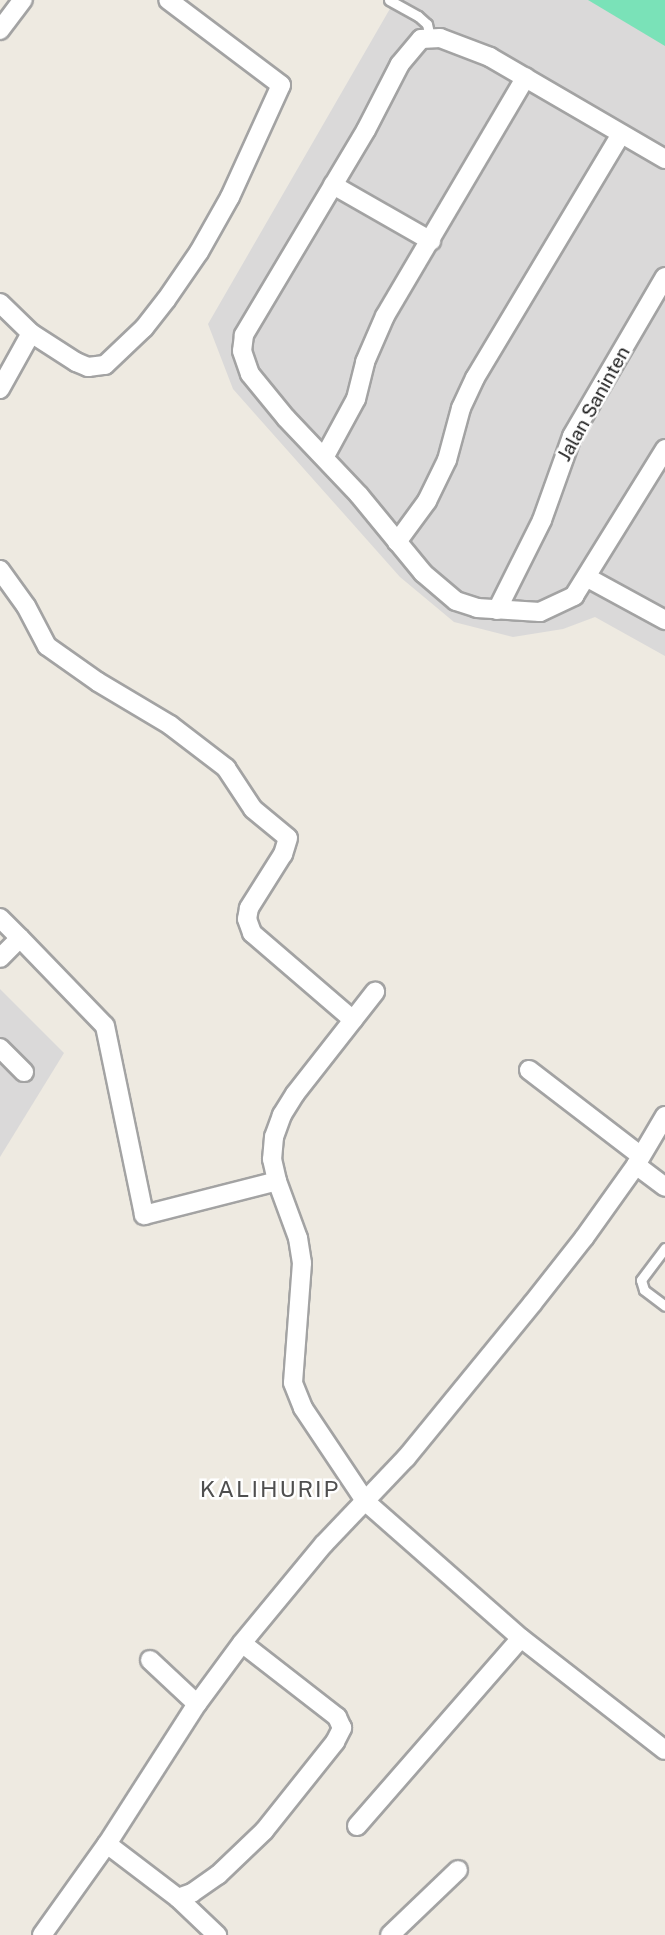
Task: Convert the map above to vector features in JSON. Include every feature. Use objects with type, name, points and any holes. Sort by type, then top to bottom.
[{"type":"street","points":[[0,30],[23,0]]},
{"type":"street","points":[[0,303],[31,333],[88,367],[97,368],[114,359],[152,319],[199,252],[230,197],[281,85],[168,0]]},
{"type":"street","points":[[665,159],[526,76],[449,40],[430,37],[417,43],[400,64],[333,185],[244,335],[242,351],[250,374],[286,418],[325,456],[423,573],[456,601],[497,610],[540,612],[574,596],[588,578],[665,449]]},
{"type":"street","points":[[325,456],[356,399],[372,342],[526,76]]},
{"type":"street","points":[[397,542],[427,501],[447,460],[461,408],[475,378],[621,134]]},
{"type":"street","points":[[333,185],[431,241]]},
{"type":"street","name":"Jalan Saninten","points":[[497,610],[542,520],[572,436],[665,278]]},
{"type":"street","points":[[0,389],[31,333]]},
{"type":"street","points":[[0,570],[26,606],[47,646],[98,682],[170,725],[226,768],[253,809],[286,834],[288,843],[249,908],[247,919],[252,933],[352,1020]]},
{"type":"street","points":[[588,578],[665,620]]},
{"type":"street","points":[[0,918],[106,1026],[144,1215],[277,1181]]},
{"type":"street","points":[[0,958],[20,938]]},
{"type":"street","points":[[375,992],[282,1115],[274,1137],[272,1159],[277,1181],[298,1238],[302,1264],[293,1383],[303,1408],[366,1502],[521,1638],[665,1750]]},
{"type":"street","points":[[0,1048],[24,1072]]},
{"type":"street","points":[[529,1070],[639,1160],[665,1187]]},
{"type":"street","points":[[42,1935],[107,1844],[197,1704],[242,1643],[281,1592],[406,1458],[533,1304],[639,1160],[665,1116]]},
{"type":"street","points":[[357,1826],[521,1638]]},
{"type":"street","points":[[178,1898],[218,1875],[264,1831],[335,1742],[342,1728],[337,1717],[242,1643]]},
{"type":"street","points":[[150,1660],[197,1704]]},
{"type":"street","points":[[107,1844],[178,1898],[217,1935]]},
{"type":"street","points":[[390,1935],[457,1870]]},
{"type":"lane","points":[[389,0],[418,16],[426,24],[430,37]]},
{"type":"lane","points":[[665,1248],[640,1280],[640,1285],[665,1306]]},
{"type":"shaded area","points":[[395,0],[665,0],[665,656],[595,617],[563,629],[513,637],[454,622],[400,577],[233,389],[208,324]]},
{"type":"shaded area","points":[[0,989],[64,1053],[0,1157]]},
{"type":"green space","points":[[588,0],[665,0],[665,46]]},
{"type":"district","name":"KALIHURIP","points":[[270,1489]]}]
